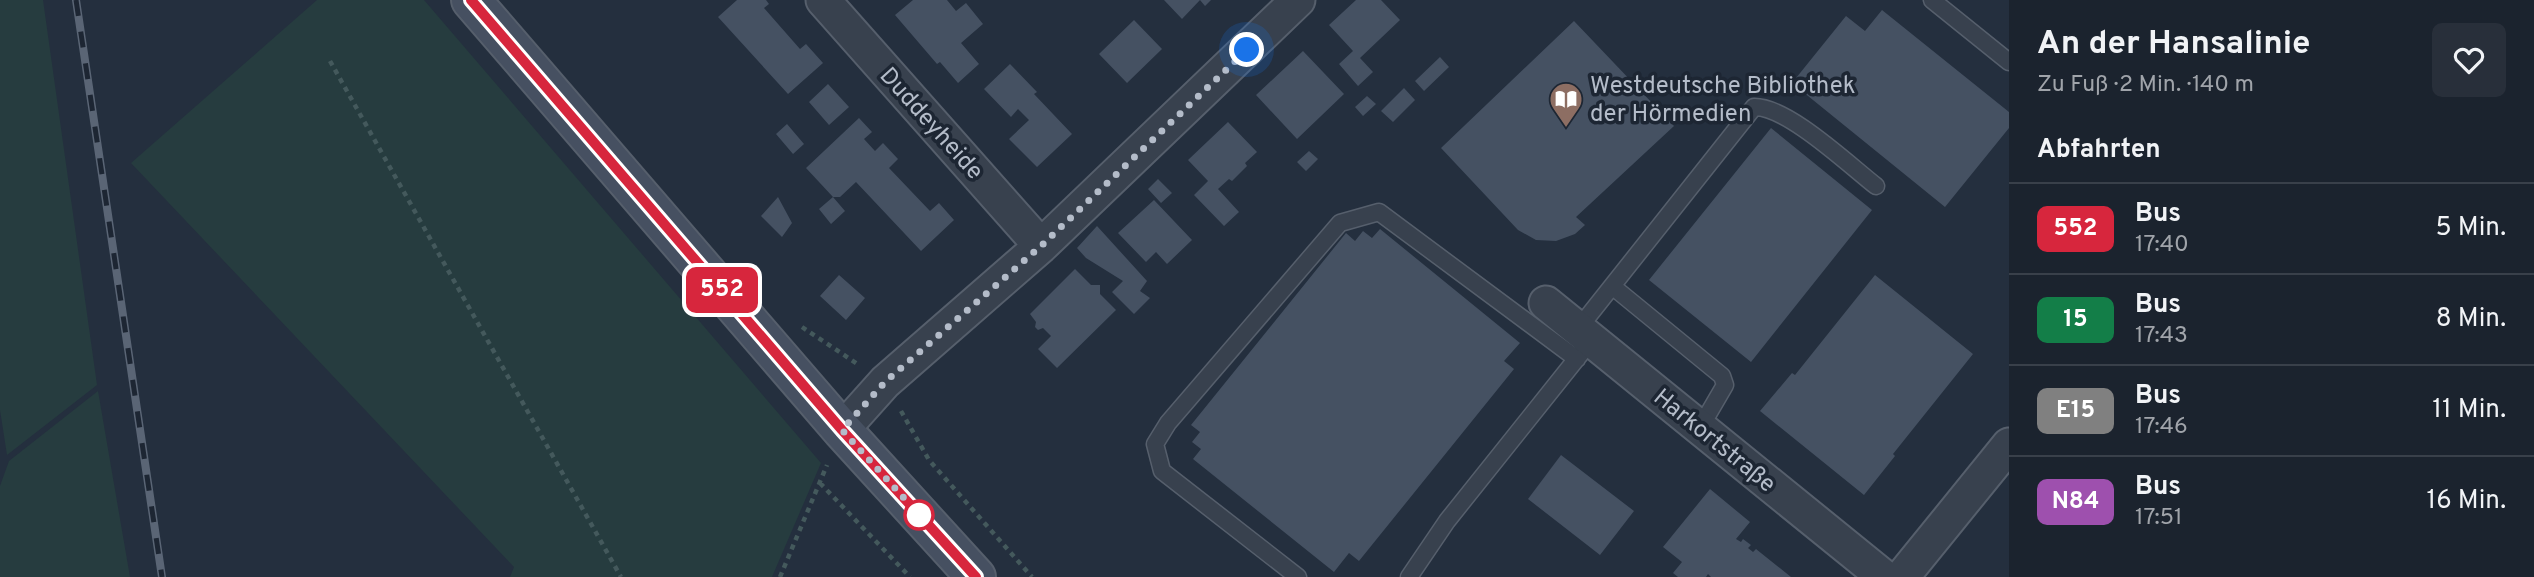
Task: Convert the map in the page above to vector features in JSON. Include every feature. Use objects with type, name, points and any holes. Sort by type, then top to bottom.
[{"type":"main road","points":[[471,0],[842,430],[976,577]]},
{"type":"street","name":"Duddeyheide","points":[[822,0],[1041,246]]},
{"type":"street","points":[[842,430],[885,382],[1041,246],[1298,0]]},
{"type":"street","name":"Harkortstraße","points":[[1546,303],[1582,343],[1700,428],[1884,577]]},
{"type":"street","points":[[1902,577],[2009,445]]},
{"type":"lane","points":[[1932,0],[2009,62]]},
{"type":"lane","points":[[1409,577],[1447,521],[1582,343],[1612,286],[1754,107],[1765,106],[1798,125],[1876,186]]},
{"type":"lane","points":[[1298,577],[1162,471],[1155,444],[1168,423],[1340,223],[1379,212],[1582,343]]},
{"type":"lane","points":[[1612,286],[1722,376],[1726,385],[1700,428]]},
{"type":"path","points":[[330,61],[621,577]]},
{"type":"path","points":[[796,322],[885,382],[929,460],[1032,577]]},
{"type":"path","points":[[780,577],[820,483],[910,577]]},
{"type":"green space","points":[[0,0],[43,0],[97,385],[7,455],[0,410]]},
{"type":"green space","points":[[317,0],[424,0],[821,463],[772,577],[510,577],[514,567],[131,163]]},
{"type":"green space","points":[[98,391],[130,577],[0,577],[0,486],[9,461]]},
{"type":"building","points":[[737,0],[766,0],[769,4],[764,8],[800,49],[806,44],[823,63],[788,94],[718,17]]},
{"type":"building","points":[[913,0],[947,0],[956,11],[966,3],[983,24],[961,43],[979,64],[958,83],[940,62],[937,64],[895,15]]},
{"type":"building","points":[[1164,0],[1200,0],[1182,19]]},
{"type":"building","points":[[1200,0],[1211,0],[1205,6]]},
{"type":"building","points":[[1356,0],[1381,0],[1400,20],[1360,58],[1373,72],[1358,86],[1339,64],[1353,51],[1329,25]]},
{"type":"building","points":[[1882,10],[2009,112],[2009,128],[1945,207],[1792,83],[1846,16],[1865,31]]},
{"type":"building","points":[[1134,20],[1162,49],[1127,83],[1099,54]]},
{"type":"building","name":"Westdeutsche Bibliothek der Hörmedien","points":[[1574,21],[1674,126],[1576,217],[1585,225],[1575,234],[1556,241],[1536,240],[1518,230],[1441,148]]},
{"type":"building","points":[[1303,51],[1344,94],[1297,139],[1256,95]]},
{"type":"building","points":[[1440,57],[1449,67],[1424,91],[1415,81]]},
{"type":"building","points":[[1010,64],[1072,134],[1037,167],[1009,139],[1029,120],[1018,109],[1011,117],[984,89]]},
{"type":"building","points":[[828,84],[849,107],[829,125],[809,102]]},
{"type":"building","points":[[1404,88],[1415,100],[1393,122],[1381,111]]},
{"type":"building","points":[[1367,96],[1376,104],[1363,116],[1355,107]]},
{"type":"building","points":[[859,118],[872,132],[864,139],[875,151],[883,143],[898,159],[889,168],[930,211],[939,203],[954,220],[921,251],[856,182],[840,197],[833,197],[806,168]]},
{"type":"building","points":[[1228,122],[1257,152],[1232,181],[1229,179],[1218,189],[1239,212],[1224,226],[1194,195],[1208,181],[1188,160]]},
{"type":"building","points":[[787,124],[804,144],[793,154],[776,134]]},
{"type":"building","points":[[1771,128],[1872,210],[1751,362],[1649,280]]},
{"type":"building","points":[[1309,151],[1318,159],[1306,171],[1297,162]]},
{"type":"building","points":[[1158,179],[1172,193],[1161,203],[1148,189]]},
{"type":"building","points":[[778,197],[792,223],[782,237],[761,216]]},
{"type":"building","points":[[833,197],[845,211],[831,224],[819,209]]},
{"type":"building","points":[[1154,200],[1192,240],[1167,264],[1156,252],[1146,262],[1118,233]]},
{"type":"building","points":[[1097,226],[1147,281],[1140,291],[1150,298],[1134,314],[1112,292],[1123,281],[1086,258],[1077,248]]},
{"type":"building","points":[[1380,229],[1520,343],[1504,361],[1514,369],[1359,561],[1349,553],[1334,572],[1193,459],[1201,449],[1192,442],[1200,432],[1191,425],[1346,233],[1355,241],[1363,231],[1372,238]]},
{"type":"building","points":[[1075,269],[1091,285],[1100,285],[1100,294],[1116,310],[1057,368],[1038,349],[1051,336],[1043,328],[1038,330],[1035,327],[1036,322],[1030,314]]},
{"type":"building","points":[[839,275],[865,298],[846,320],[820,296]]},
{"type":"building","points":[[1875,275],[1973,354],[1893,454],[1895,456],[1864,495],[1760,411],[1792,373],[1795,375]]},
{"type":"building","points":[[1561,455],[1634,511],[1600,555],[1528,499]]},
{"type":"building","points":[[1710,489],[1750,522],[1736,539],[1741,542],[1743,539],[1751,545],[1748,548],[1753,552],[1756,549],[1791,577],[1711,577],[1708,574],[1706,577],[1678,577],[1673,573],[1682,562],[1663,547]]},
{"type":"railway","points":[[76,0],[162,577]]},
{"type":"bus line","name":"552","points":[[471,0],[842,430],[976,577]]},
{"type":"place","name":"Westdeutsche Bibliothek der Hörmedien","points":[[1566,129]]},
{"type":"route","points":[[919,515],[924,520],[842,430],[885,382],[1041,246],[1247,50]]}]
